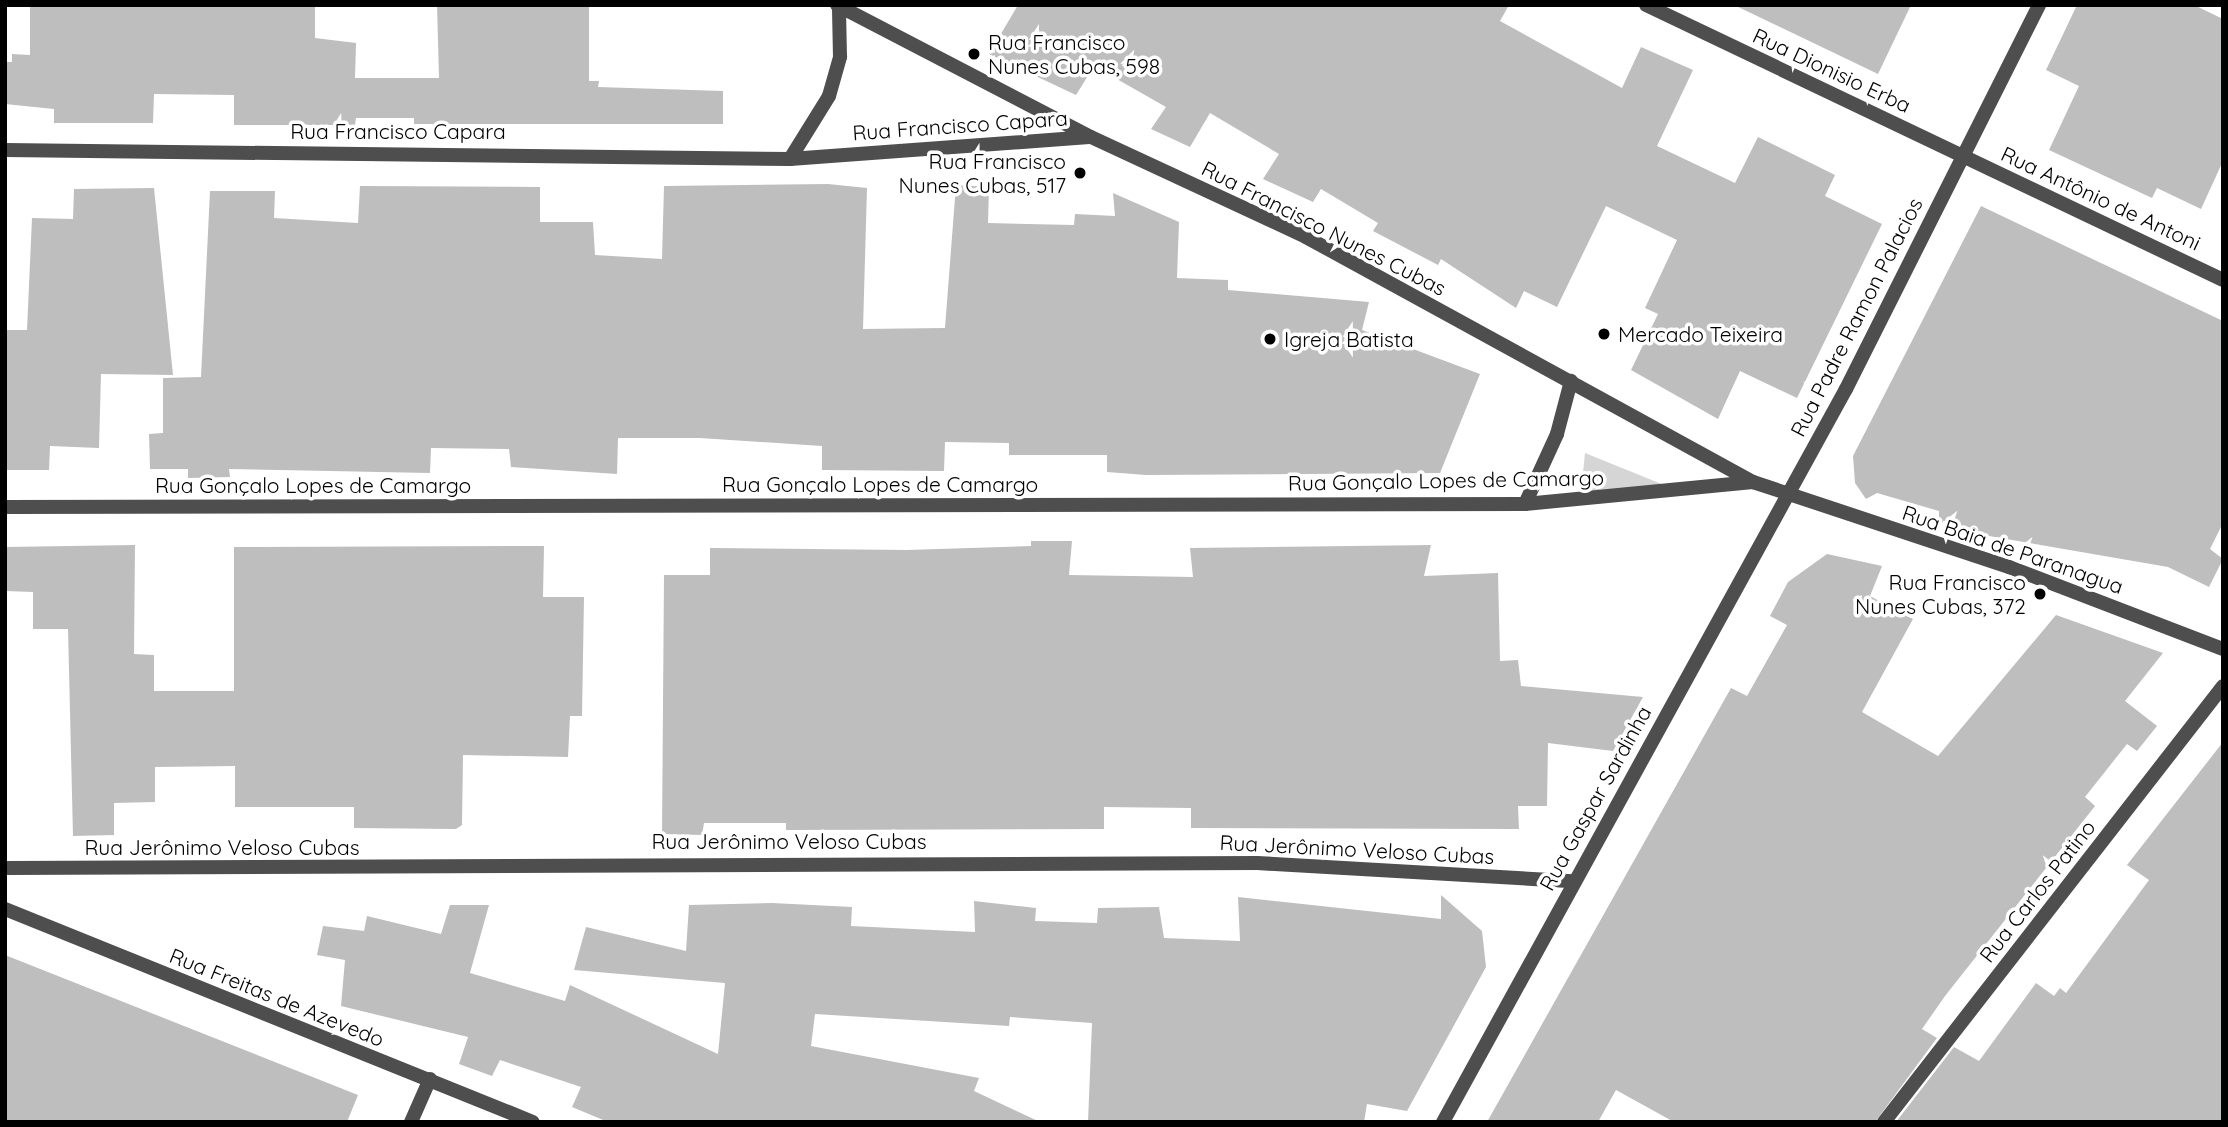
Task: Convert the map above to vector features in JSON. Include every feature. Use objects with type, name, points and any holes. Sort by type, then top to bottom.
[{"type":"street","name":"Rua Dionisio Erba","points":[[1646,5],[1962,155]]},
{"type":"street","name":"Rua Padre Ramon Palacios","points":[[1788,497],[2039,5]]},
{"type":"street","name":"Rua Francisco Nunes Cubas","points":[[838,7],[1091,137],[1306,237],[1753,482],[1788,497]]},
{"type":"street","points":[[790,159],[829,96],[840,57],[838,7]]},
{"type":"street","name":"Rua Francisco Capara","points":[[5,149],[790,159],[1091,137]]},
{"type":"street","name":"Rua Antônio de Antoni","points":[[1962,155],[2223,279]]},
{"type":"street","points":[[1525,504],[1557,434],[1571,381]]},
{"type":"street","name":"Rua Gonçalo Lopes de Camargo","points":[[5,507],[1525,504],[1696,492],[1753,482]]},
{"type":"street","name":"Rua Baia de Paranagua","points":[[1788,497],[2009,567],[2223,649]]},
{"type":"street","name":"Rua Gaspar Sardinha","points":[[1443,1122],[1572,881],[1788,497]]},
{"type":"street","name":"Rua Carlos Patino","points":[[1884,1122],[2223,686]]},
{"type":"street","name":"Rua Jerônimo Veloso Cubas","points":[[5,868],[1216,863],[1572,881]]},
{"type":"street","name":"Rua Freitas de Azevedo","points":[[5,909],[533,1122]]},
{"type":"street","points":[[411,1122],[430,1079]]},
{"type":"shaded area","points":[[1585,453],[1669,487],[1581,493]]},
{"type":"building","points":[[30,5],[315,5],[315,38],[356,43],[355,78],[439,78],[437,5],[589,5],[589,81],[599,81],[598,87],[723,91],[723,124],[414,124],[414,118],[356,118],[355,125],[234,125],[234,95],[154,94],[153,123],[54,123],[54,109],[5,104],[5,62],[12,62],[12,54],[30,55]]},
{"type":"building","points":[[1018,5],[1509,5],[1500,21],[1622,88],[1641,47],[1693,70],[1657,146],[1735,183],[1758,137],[1835,175],[1825,196],[1882,224],[1797,398],[1740,371],[1718,419],[1631,370],[1658,314],[1645,308],[1677,240],[1606,206],[1557,307],[1524,291],[1516,308],[1441,259],[1438,265],[1373,231],[1378,223],[1321,189],[1313,202],[1263,179],[1279,154],[1210,113],[1190,147],[1151,129],[1166,107],[1094,66],[1076,95],[989,54]]},
{"type":"building","points":[[1734,5],[1911,5],[1878,74]]},
{"type":"building","points":[[2077,5],[2194,5],[2223,19],[2223,161],[2201,209],[2157,188],[2152,198],[2049,150],[2079,86],[2046,70]]},
{"type":"building","points":[[828,184],[867,188],[863,329],[945,328],[956,185],[989,187],[988,223],[1074,225],[1075,214],[1115,216],[1113,193],[1179,222],[1177,278],[1228,280],[1228,290],[1369,302],[1362,330],[1480,374],[1440,473],[1146,475],[1107,472],[1107,455],[1009,455],[1009,443],[945,442],[944,471],[822,470],[822,446],[700,438],[618,438],[617,474],[511,467],[509,449],[431,448],[430,473],[229,469],[230,477],[188,478],[188,469],[150,469],[149,434],[163,433],[163,378],[201,377],[210,191],[275,191],[274,218],[358,223],[360,186],[540,187],[540,222],[593,222],[595,255],[662,259],[664,186]]},
{"type":"building","points":[[154,188],[173,375],[101,374],[99,448],[50,446],[49,470],[5,470],[5,330],[27,330],[32,218],[73,219],[74,189]]},
{"type":"building","points":[[1981,206],[2223,321],[2223,523],[2210,549],[2223,559],[2209,587],[2168,567],[1989,536],[1939,521],[1939,511],[1877,493],[1866,499],[1855,483],[1853,456]]},
{"type":"building","points":[[1031,541],[1072,541],[1069,575],[1193,577],[1190,548],[1431,545],[1424,576],[1498,573],[1500,661],[1518,660],[1521,686],[1643,697],[1613,751],[1548,743],[1547,806],[1518,806],[1519,829],[1191,828],[1191,808],[1104,807],[1104,829],[786,830],[786,823],[704,823],[702,835],[662,834],[664,575],[710,575],[710,548],[907,550],[1031,546]]},
{"type":"building","points":[[135,545],[134,654],[154,655],[154,691],[234,691],[234,547],[544,546],[543,597],[584,597],[582,716],[570,716],[568,757],[463,755],[462,825],[456,829],[354,828],[354,807],[235,807],[235,766],[155,767],[155,802],[114,803],[114,835],[73,836],[68,629],[33,629],[33,592],[5,591],[5,547]]},
{"type":"building","points":[[1827,554],[1882,566],[1870,596],[1913,619],[1862,712],[1938,756],[2056,615],[2163,653],[2125,701],[2157,726],[2137,751],[2127,744],[2085,797],[2095,806],[1922,1029],[1937,1038],[1875,1122],[1674,1122],[1616,1090],[1598,1122],[1487,1122],[1731,688],[1747,696],[1787,625],[1770,616],[1788,582]]},
{"type":"building","points":[[2223,742],[2223,1122],[1896,1122],[1954,1047],[1979,1061],[2036,983],[2054,996],[2060,988],[2066,993],[2149,880],[2127,865]]},
{"type":"building","points":[[1441,895],[1482,931],[1486,967],[1407,1111],[1367,1104],[1364,1122],[1088,1122],[1092,1023],[1010,1017],[1009,1026],[815,1014],[811,1046],[979,1078],[974,1091],[1040,1122],[608,1122],[572,1107],[581,1087],[500,1060],[492,1076],[459,1064],[468,1037],[341,1006],[345,960],[317,955],[323,926],[364,931],[367,916],[441,934],[450,905],[489,905],[470,973],[565,1001],[570,985],[718,1054],[725,983],[574,970],[586,927],[686,951],[689,905],[772,903],[852,907],[851,926],[975,932],[974,901],[1036,908],[1035,921],[1097,923],[1098,908],[1159,907],[1164,938],[1240,941],[1238,897],[1441,919]]},
{"type":"building","points":[[5,955],[358,1095],[347,1122],[5,1122]]},
{"type":"place","name":"Rua Francisco Nunes Cubas, 598","points":[[974,54]]},
{"type":"place","name":"Rua Francisco Nunes Cubas, 517","points":[[1080,173]]},
{"type":"place","name":"Mercado Teixeira","points":[[1604,334]]},
{"type":"place","name":"Igreja Batista","points":[[1270,339]]},
{"type":"place","name":"Rua Francisco Nunes Cubas, 372","points":[[2040,594]]}]
